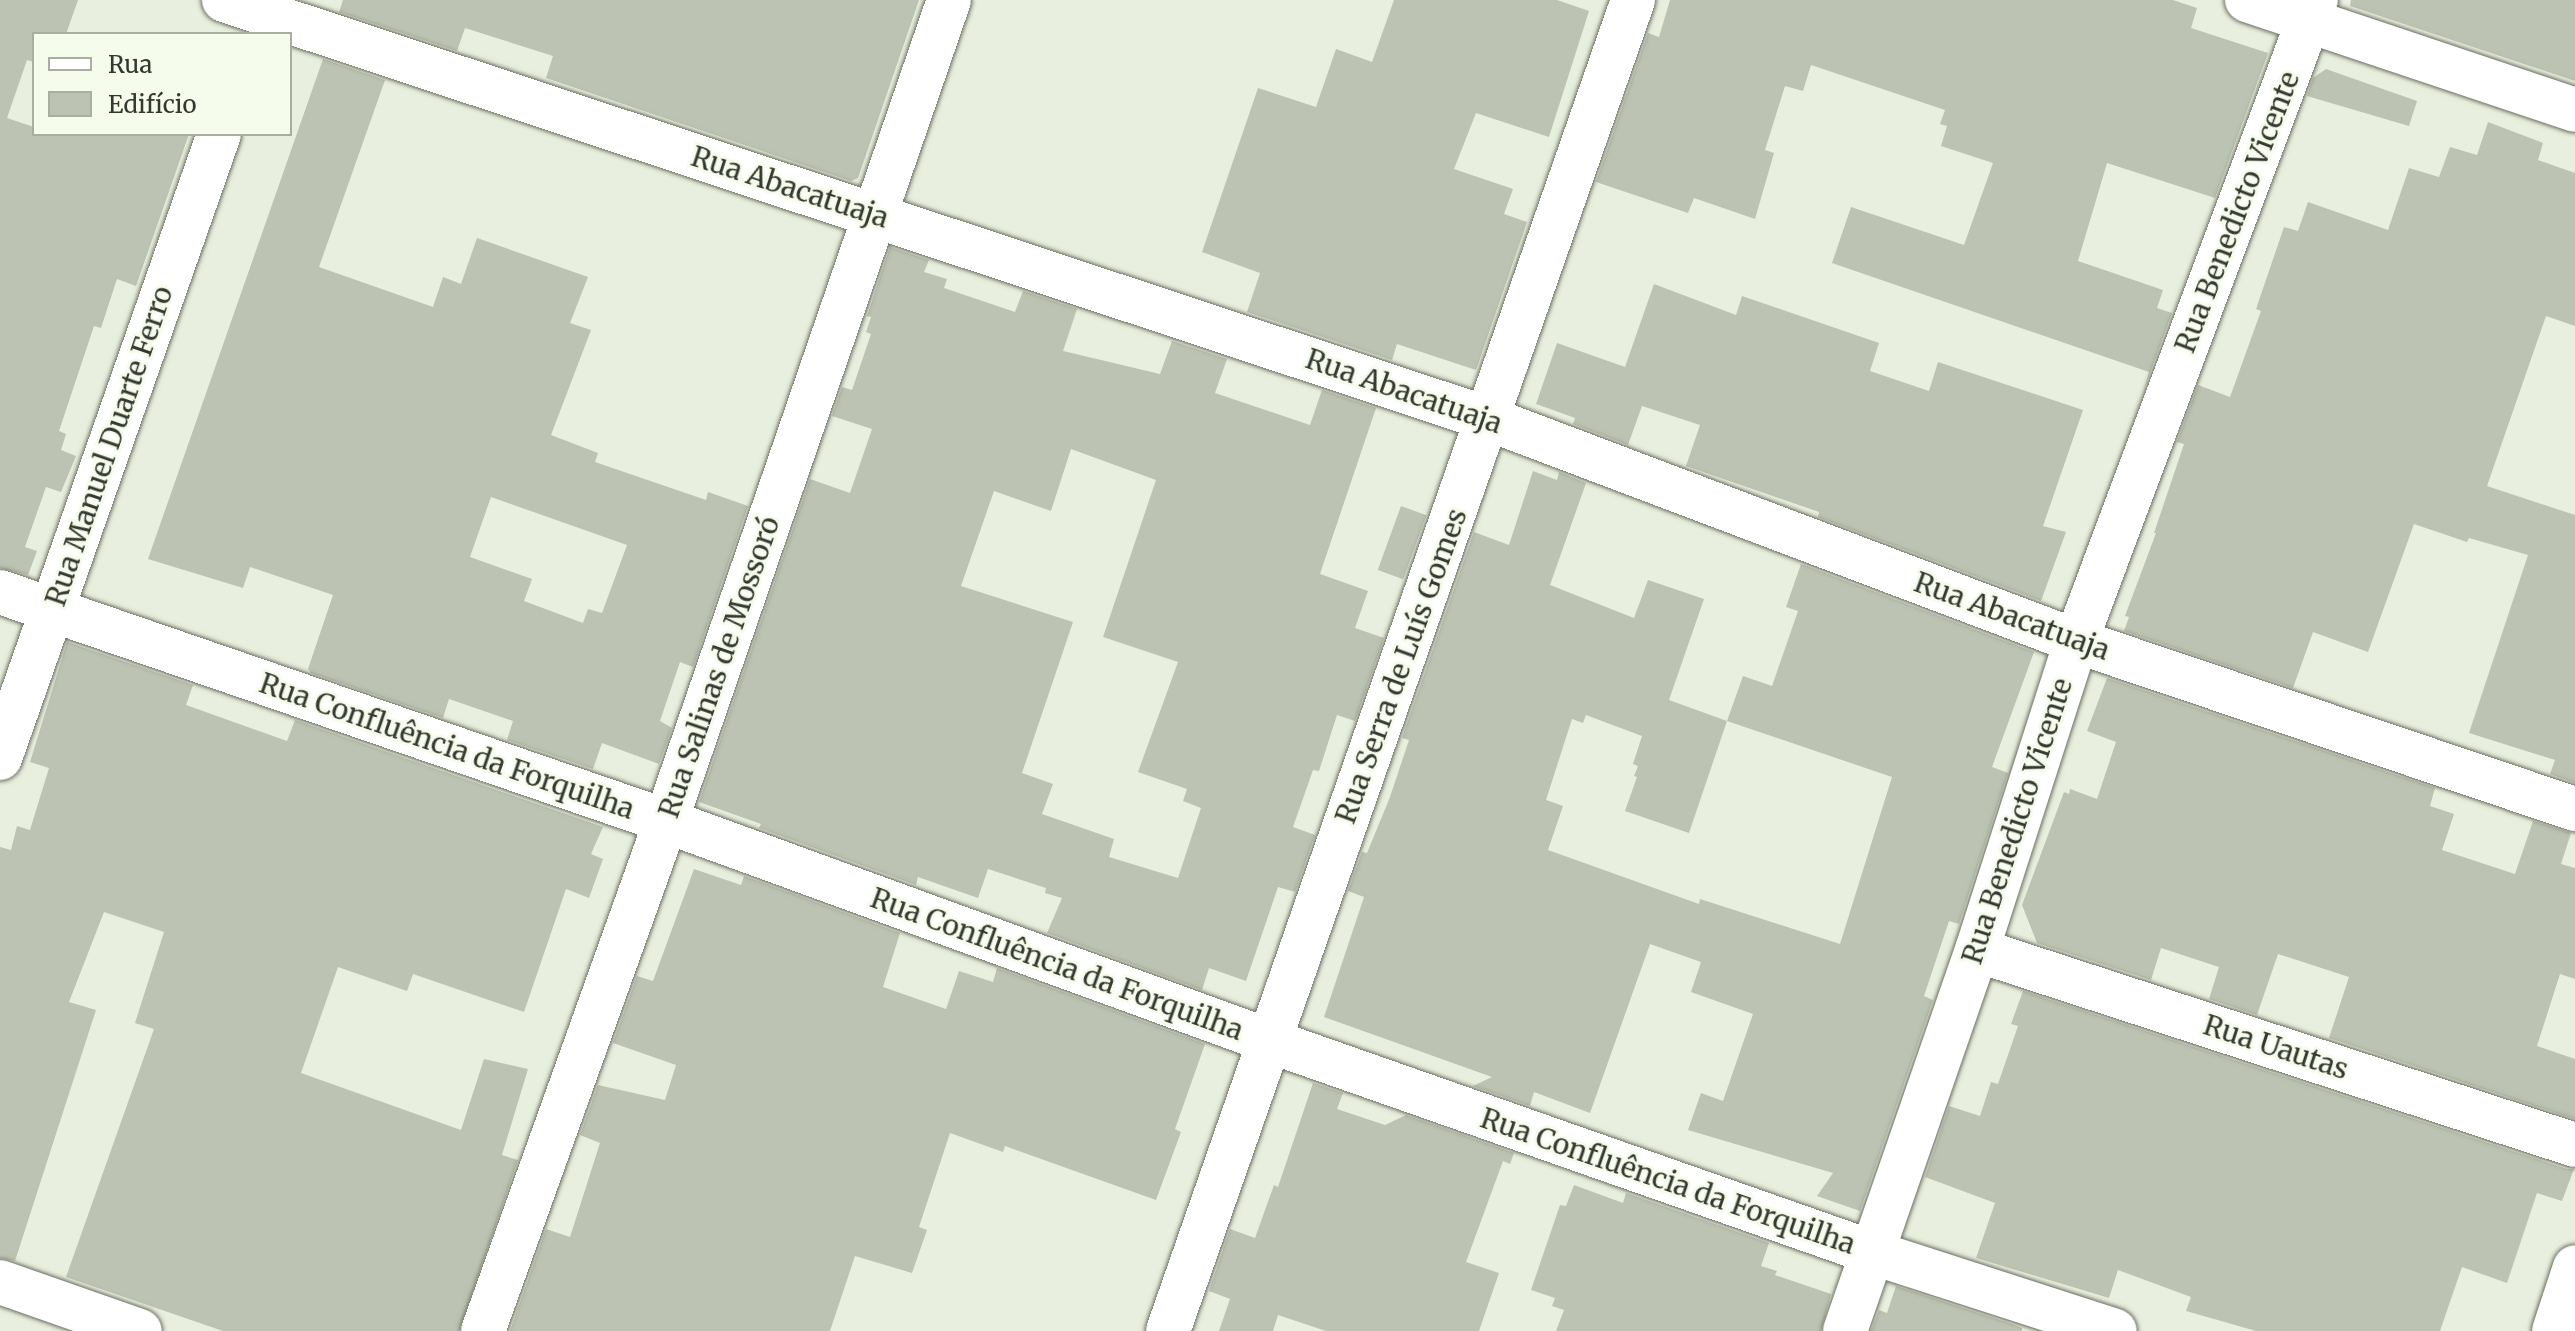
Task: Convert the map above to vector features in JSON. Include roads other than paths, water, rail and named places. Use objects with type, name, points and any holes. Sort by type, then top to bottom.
[{"type":"street","name":"Rua Salinas de Mossoró","points":[[483,1331],[666,821],[949,0]]},
{"type":"street","name":"Rua Serra de Luís Gomes","points":[[1168,1331],[1267,1040],[1489,419],[1633,0]]},
{"type":"street","points":[[2247,0],[2312,11],[2575,110]]},
{"type":"street","name":"Rua Benedicto Vicente","points":[[1845,1331],[1977,950],[2076,641],[2312,11]]},
{"type":"street","name":"Rua Abacatuaja","points":[[251,12],[875,214],[1489,419],[2076,641],[2575,809]]},
{"type":"street","name":"Rua Manuel Duarte Ferro","points":[[0,758],[218,136]]},
{"type":"street","name":"Rua Confluência da Forquilha","points":[[0,592],[666,821],[1267,1040],[1871,1252],[2115,1331]]},
{"type":"street","name":"Rua Uautas","points":[[1977,950],[2575,1145]]},
{"type":"street","points":[[2554,1331],[2575,1267]]},
{"type":"street","points":[[0,1282],[140,1331]]}]
